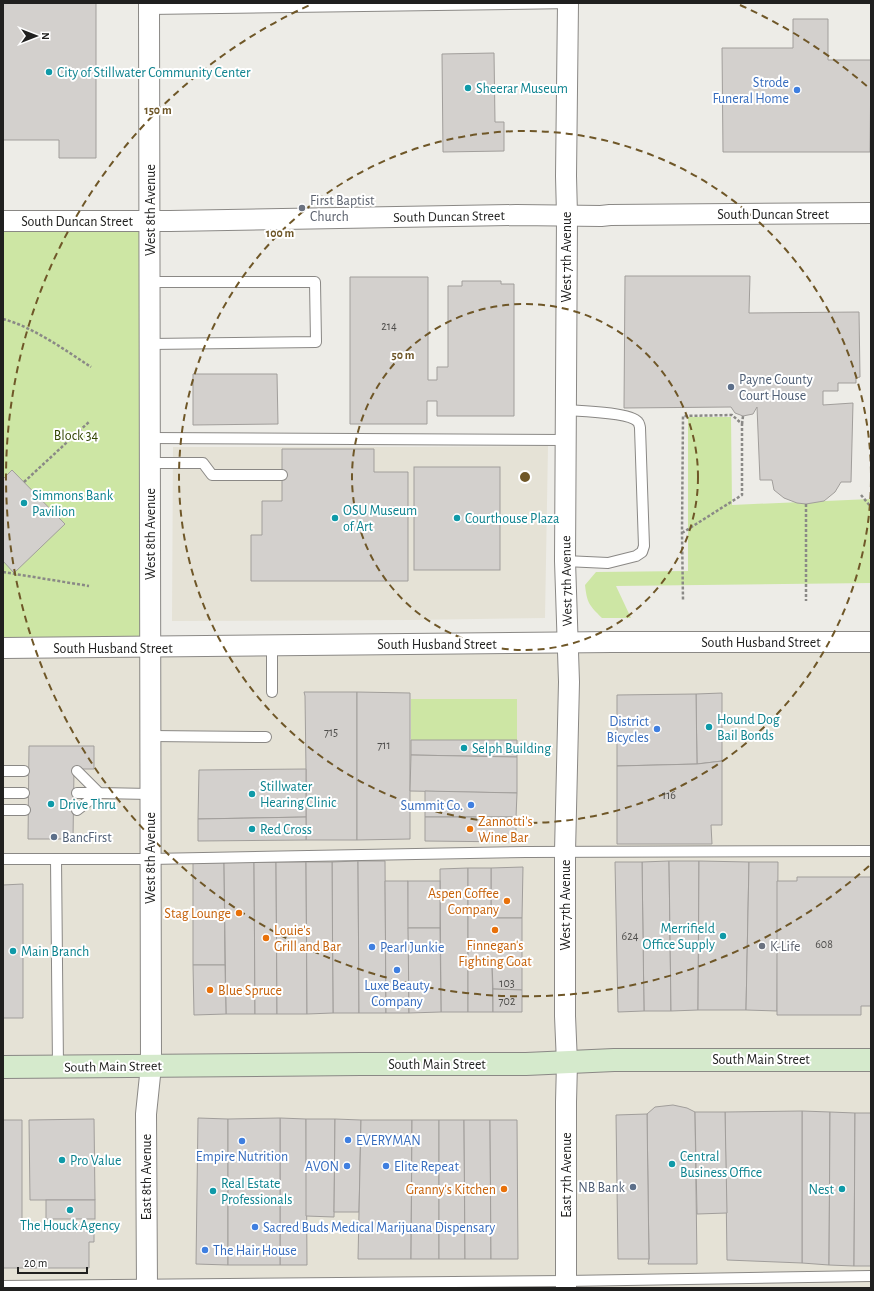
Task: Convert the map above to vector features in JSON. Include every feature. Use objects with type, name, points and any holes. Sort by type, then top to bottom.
[{"type":"main road","name":"South Main Street","points":[[3,1067],[526,1064],[614,1060],[871,1060]]},
{"type":"street","name":"West 7th Avenue","points":[[567,1063],[565,1016],[565,852],[568,682],[565,561],[565,440],[566,176],[569,3]]},
{"type":"street","name":"West 8th Avenue","points":[[149,6],[151,1066]]},
{"type":"street","name":"South Duncan Street","points":[[3,221],[150,221],[567,215],[601,216],[871,213]]},
{"type":"street","name":"South Husband Street","points":[[3,648],[150,648],[272,645],[567,642],[871,642]]},
{"type":"street","name":"East 7th Avenue","points":[[566,1285],[567,1063]]},
{"type":"street","name":"East 8th Avenue","points":[[147,1286],[146,1114],[151,1066]]},
{"type":"lane","points":[[149,6],[569,3]]},
{"type":"lane","points":[[150,282],[315,282],[316,342],[150,344]]},
{"type":"lane","points":[[565,561],[608,563],[636,556],[642,552],[644,546],[639,422],[634,419],[608,412],[566,410]]},
{"type":"lane","points":[[150,438],[565,440]]},
{"type":"lane","points":[[150,463],[203,463],[212,475],[282,475]]},
{"type":"lane","points":[[272,645],[272,692]]},
{"type":"lane","points":[[150,736],[266,737]]},
{"type":"lane","points":[[3,771],[24,771]]},
{"type":"lane","points":[[78,771],[99,793]]},
{"type":"lane","points":[[3,793],[24,793]]},
{"type":"lane","points":[[77,793],[150,794]]},
{"type":"lane","points":[[77,810],[99,793]]},
{"type":"lane","points":[[3,810],[25,810]]},
{"type":"lane","points":[[3,859],[150,859],[565,852],[871,851]]},
{"type":"lane","points":[[56,859],[58,1067]]},
{"type":"lane","points":[[3,1286],[566,1285],[871,1276]]},
{"type":"path","points":[[3,319],[11,321],[52,342],[90,367]]},
{"type":"path","points":[[683,600],[683,416],[732,415],[742,424]]},
{"type":"path","points":[[682,533],[742,495],[743,416]]},
{"type":"path","points":[[24,482],[90,421]]},
{"type":"path","points":[[861,495],[871,507]]},
{"type":"path","points":[[806,504],[806,600]]},
{"type":"path","points":[[3,572],[89,586]]},
{"type":"shaded area","points":[[548,446],[545,618],[172,621],[173,447]]},
{"type":"shaded area","points":[[871,637],[871,1288],[3,1288],[3,644]]},
{"type":"green space","name":"Block 34","points":[[148,223],[148,646],[3,645],[3,224]]},
{"type":"green space","points":[[688,417],[731,417],[732,505],[871,499],[871,583],[616,586],[631,618],[602,618],[589,603],[585,585],[596,572],[688,571]]},
{"type":"green space","points":[[411,699],[517,699],[517,740],[411,740]]},
{"type":"building","name":"City of Stillwater Community Center","points":[[3,3],[96,3],[96,158],[59,158],[59,140],[3,140]]},
{"type":"building","name":"Strode Funeral Home","points":[[793,19],[828,19],[828,60],[871,60],[870,152],[723,152],[722,48],[793,48]]},
{"type":"building","name":"Sheerar Museum","points":[[494,53],[495,122],[504,122],[504,151],[443,152],[442,54]]},
{"type":"building","name":"Payne County Court House","points":[[625,276],[750,276],[749,313],[859,312],[860,377],[856,378],[856,383],[838,383],[838,391],[823,391],[823,405],[853,403],[851,482],[841,482],[835,492],[824,501],[806,504],[797,503],[784,498],[774,490],[772,480],[760,480],[757,407],[753,414],[743,416],[735,413],[731,407],[624,408]]},
{"type":"building","points":[[350,277],[428,277],[428,380],[437,380],[437,367],[448,367],[448,286],[462,286],[462,281],[501,281],[501,284],[514,284],[514,416],[437,416],[437,401],[427,401],[427,424],[350,424]]},
{"type":"building","points":[[193,374],[277,374],[278,424],[193,425]]},
{"type":"building","name":"OSU Museum of Art","points":[[282,449],[374,449],[374,472],[408,472],[408,581],[251,581],[251,535],[262,535],[262,501],[282,501]]},
{"type":"building","name":"Courthouse Plaza","points":[[414,467],[500,467],[500,570],[414,570]]},
{"type":"building","name":"Simmons Bank Pavilion","points":[[12,470],[65,524],[14,573],[3,561],[3,479]]},
{"type":"building","points":[[304,692],[357,692],[357,840],[306,840]]},
{"type":"building","points":[[357,692],[410,693],[410,839],[357,840]]},
{"type":"building","name":"Hound Dog Bail Bonds","points":[[722,693],[722,761],[697,764],[696,694]]},
{"type":"building","name":"District Bicycles","points":[[696,694],[697,764],[617,766],[617,695]]},
{"type":"building","name":"Selph Building","points":[[411,740],[517,740],[517,757],[411,755]]},
{"type":"building","name":"Drive Thru","points":[[29,746],[94,746],[94,769],[74,769],[73,839],[28,839]]},
{"type":"building","points":[[411,755],[517,757],[517,793],[410,791]]},
{"type":"building","points":[[722,761],[722,825],[711,825],[712,844],[617,844],[617,766],[697,764]]},
{"type":"building","name":"Stillwater Hearing Clinic","points":[[306,769],[306,817],[198,819],[199,770]]},
{"type":"building","name":"Summit Co.","points":[[425,791],[517,793],[516,817],[425,817]]},
{"type":"building","name":"Red Cross","points":[[306,817],[306,840],[198,841],[198,819]]},
{"type":"building","name":"Zannotti's Wine Bar","points":[[425,817],[516,817],[516,842],[425,841]]},
{"type":"building","points":[[358,861],[359,1013],[333,1013],[332,862]]},
{"type":"building","name":"Pearl Junkie","points":[[358,861],[385,861],[386,1013],[359,1013]]},
{"type":"building","points":[[669,861],[671,1011],[644,1011],[642,862]]},
{"type":"building","points":[[669,861],[699,861],[698,1010],[671,1011]]},
{"type":"building","name":"Merrifield Office Supply","points":[[699,861],[749,862],[746,1010],[698,1010]]},
{"type":"building","points":[[193,862],[224,862],[225,965],[193,965]]},
{"type":"building","name":"Stag Lounge","points":[[224,862],[254,862],[255,1014],[226,1014]]},
{"type":"building","name":"Louie's Grill and Bar","points":[[254,862],[276,862],[277,1014],[255,1014]]},
{"type":"building","points":[[276,862],[306,862],[307,1014],[277,1014]]},
{"type":"building","points":[[306,862],[332,862],[333,1013],[307,1014]]},
{"type":"building","points":[[615,862],[642,862],[644,1011],[618,1012]]},
{"type":"building","name":"K-Life","points":[[749,862],[778,862],[777,1011],[746,1010]]},
{"type":"building","name":"Aspen Coffee Company","points":[[523,867],[522,918],[491,918],[491,868]]},
{"type":"building","points":[[468,868],[468,1012],[441,1012],[440,869]]},
{"type":"building","name":"Finnegan's Fighting Goat","points":[[468,868],[491,868],[491,918],[522,918],[522,963],[492,963],[493,1012],[468,1012]]},
{"type":"building","points":[[797,877],[871,877],[871,1006],[861,1006],[861,1015],[777,1015],[777,881],[797,881]]},
{"type":"building","name":"Luxe Beauty Company","points":[[385,881],[408,881],[409,1013],[386,1013]]},
{"type":"building","points":[[408,881],[440,881],[440,928],[408,928]]},
{"type":"building","name":"Main Branch","points":[[23,884],[23,1018],[3,1018],[3,885]]},
{"type":"building","points":[[408,928],[440,928],[441,1012],[409,1013]]},
{"type":"building","points":[[492,963],[522,963],[522,990],[493,989]]},
{"type":"building","name":"Blue Spruce","points":[[193,965],[225,965],[226,1014],[194,1015]]},
{"type":"building","points":[[493,989],[522,990],[522,1012],[493,1012]]},
{"type":"building","name":"Central Business Office","points":[[673,1105],[687,1108],[695,1112],[697,1264],[648,1264],[647,1114],[655,1107]]},
{"type":"building","points":[[802,1111],[830,1112],[829,1265],[802,1263]]},
{"type":"building","points":[[802,1111],[802,1263],[727,1260],[725,1112]]},
{"type":"building","points":[[695,1112],[725,1112],[727,1213],[697,1214]]},
{"type":"building","name":"Nest","points":[[830,1112],[855,1113],[854,1266],[829,1265]]},
{"type":"building","points":[[855,1113],[871,1113],[871,1266],[854,1266]]},
{"type":"building","name":"NB Bank","points":[[647,1114],[649,1259],[618,1259],[616,1115]]},
{"type":"building","name":"Real Estate Professionals","points":[[198,1118],[228,1119],[228,1265],[196,1264]]},
{"type":"building","points":[[280,1118],[306,1119],[307,1265],[280,1265]]},
{"type":"building","points":[[280,1118],[280,1265],[228,1265],[228,1119]]},
{"type":"building","name":"Pro Value","points":[[94,1119],[95,1200],[30,1200],[29,1120]]},
{"type":"building","points":[[306,1119],[335,1119],[334,1217],[306,1216]]},
{"type":"building","name":"AVON","points":[[335,1119],[361,1120],[359,1212],[334,1212]]},
{"type":"building","points":[[3,1120],[22,1120],[22,1225],[94,1225],[94,1242],[89,1242],[89,1268],[3,1268]]},
{"type":"building","name":"Elite Repeat","points":[[361,1120],[412,1120],[411,1259],[358,1259]]},
{"type":"building","points":[[412,1120],[439,1120],[439,1259],[411,1259]]},
{"type":"building","points":[[439,1120],[464,1120],[465,1259],[439,1259]]},
{"type":"building","points":[[464,1120],[490,1120],[491,1259],[465,1259]]},
{"type":"building","name":"Granny's Kitchen","points":[[490,1120],[517,1120],[518,1259],[491,1259]]},
{"type":"building","name":"The Houck Agency","points":[[46,1200],[95,1200],[95,1219],[46,1219]]},
{"type":"place","name":"City of Stillwater Community Center","points":[[49,72]]},
{"type":"place","name":"Sheerar Museum","points":[[468,88]]},
{"type":"place","name":"Strode Funeral Home","points":[[797,90]]},
{"type":"place","name":"First Baptist Church","points":[[302,208]]},
{"type":"place","name":"Payne County Court House","points":[[731,387]]},
{"type":"place","name":"Simmons Bank Pavilion","points":[[24,503]]},
{"type":"place","name":"OSU Museum of Art","points":[[335,518]]},
{"type":"place","name":"Courthouse Plaza","points":[[457,518]]},
{"type":"place","name":"Hound Dog Bail Bonds","points":[[709,727]]},
{"type":"place","name":"District Bicycles","points":[[657,729]]},
{"type":"place","name":"Selph Building","points":[[464,748]]},
{"type":"place","name":"Stillwater Hearing Clinic","points":[[252,794]]},
{"type":"place","name":"Drive Thru","points":[[51,804]]},
{"type":"place","name":"Summit Co.","points":[[471,805]]},
{"type":"place","name":"Red Cross","points":[[252,829]]},
{"type":"place","name":"Zannotti's Wine Bar","points":[[470,829]]},
{"type":"place","name":"BancFirst","points":[[54,837]]},
{"type":"place","name":"Aspen Coffee Company","points":[[507,901]]},
{"type":"place","name":"Stag Lounge","points":[[239,913]]},
{"type":"place","name":"Finnegan's Fighting Goat","points":[[495,930]]},
{"type":"place","name":"Merrifield Office Supply","points":[[723,936]]},
{"type":"place","name":"Louie's Grill and Bar","points":[[266,938]]},
{"type":"place","name":"K-Life","points":[[762,946]]},
{"type":"place","name":"Pearl Junkie","points":[[372,947]]},
{"type":"place","name":"Main Branch","points":[[13,951]]},
{"type":"place","name":"Luxe Beauty Company","points":[[397,970]]},
{"type":"place","name":"Blue Spruce","points":[[210,990]]},
{"type":"place","name":"EVERYMAN","points":[[348,1140]]},
{"type":"place","name":"Empire Nutrition","points":[[242,1141]]},
{"type":"place","name":"Pro Value","points":[[62,1160]]},
{"type":"place","name":"Central Business Office","points":[[672,1164]]},
{"type":"place","name":"AVON","points":[[347,1166]]},
{"type":"place","name":"Elite Repeat","points":[[386,1166]]},
{"type":"place","name":"NB Bank","points":[[633,1187]]},
{"type":"place","name":"Granny's Kitchen","points":[[504,1189]]},
{"type":"place","name":"Nest","points":[[842,1189]]},
{"type":"place","name":"Real Estate Professionals","points":[[213,1191]]},
{"type":"place","name":"The Houck Agency","points":[[70,1210]]},
{"type":"place","name":"Sacred Buds Medical Marijuana Dispensary","points":[[255,1227]]},
{"type":"place","name":"The Hair House","points":[[205,1250]]}]
